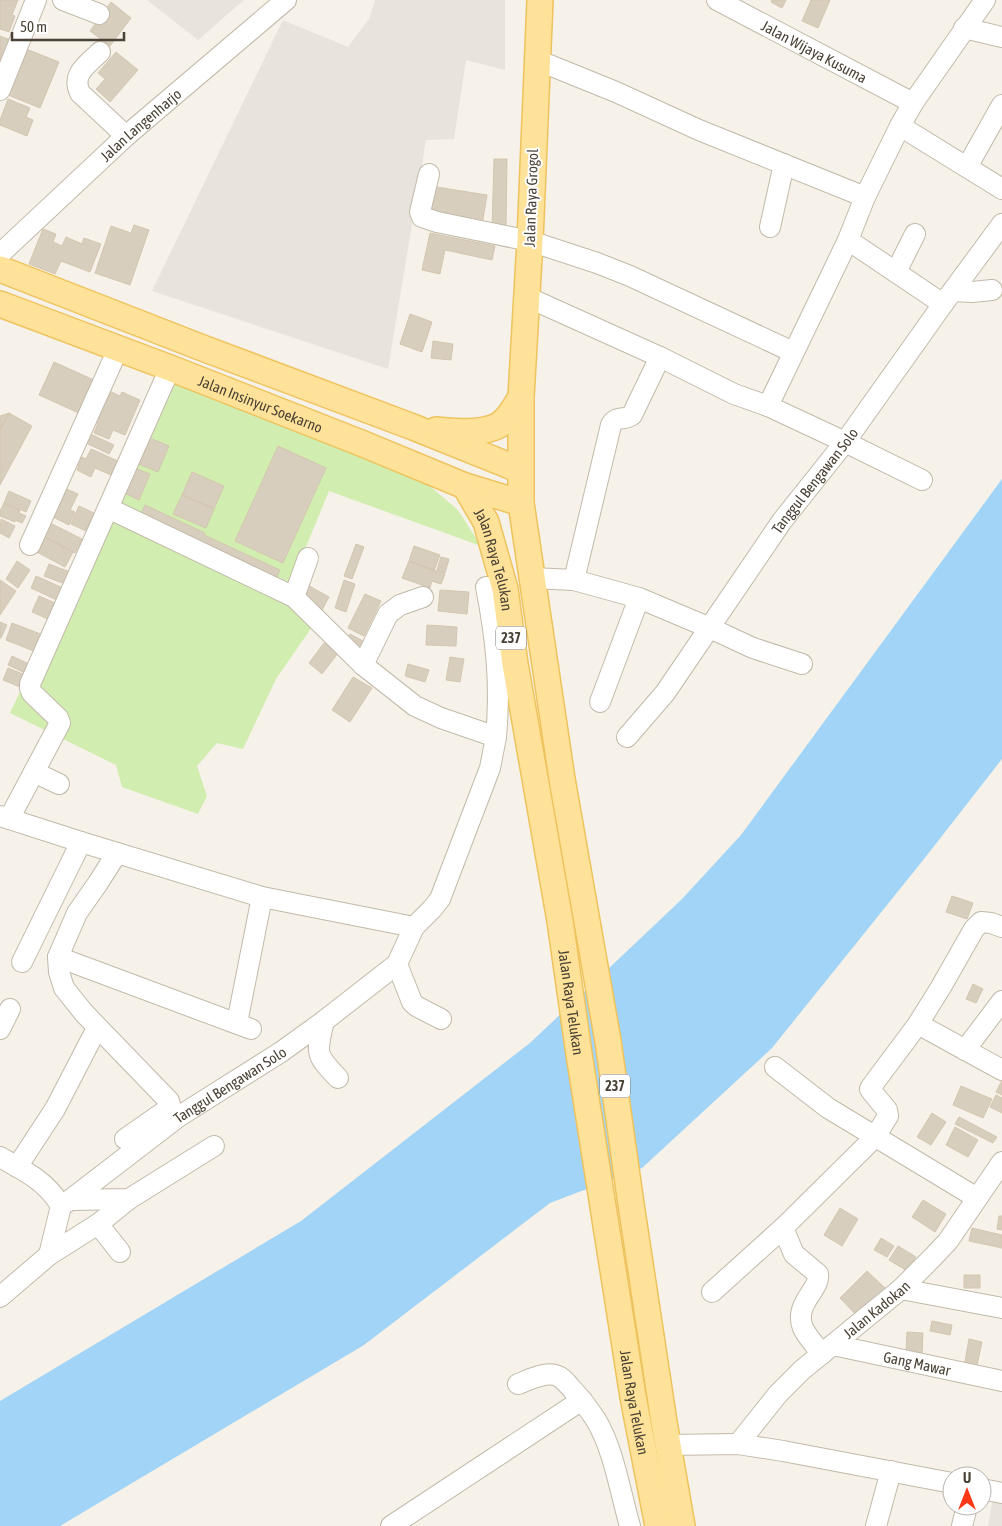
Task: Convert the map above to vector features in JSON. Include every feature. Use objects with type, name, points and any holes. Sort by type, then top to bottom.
[{"type":"main road","name":"Jalan Raya Grogol","points":[[520,470],[521,397],[530,241],[540,0]]},
{"type":"main road","name":"Jalan Insinyur Soekarno","points":[[0,269],[520,470]]},
{"type":"main road","name":"Jalan Insinyur Soekarno","points":[[0,304],[173,369],[465,486],[521,503]]},
{"type":"main road","points":[[164,334],[169,344],[165,357],[173,369],[187,365],[187,355],[193,349],[200,347]]},
{"type":"main road","points":[[412,427],[450,432],[493,427],[499,425],[508,417],[521,397]]},
{"type":"main road","name":"Jalan Raya Telukan","points":[[520,470],[521,503],[562,779],[584,895],[608,1041],[660,1395],[682,1526]]},
{"type":"main road","name":"Jalan Raya Telukan","points":[[465,486],[486,522],[505,589],[515,664],[560,921],[580,1064],[633,1397],[658,1526]]},
{"type":"street","points":[[0,90],[36,0]]},
{"type":"street","points":[[63,0],[99,14]]},
{"type":"street","name":"Jalan Langenharjo","points":[[0,254],[126,136],[286,0]]},
{"type":"street","name":"Jalan Wijaya Kusuma","points":[[717,0],[913,103]]},
{"type":"street","points":[[768,406],[848,240],[900,126],[913,103],[985,0]]},
{"type":"street","points":[[964,28],[1002,37]]},
{"type":"street","points":[[100,52],[80,73],[77,79],[77,86],[80,94],[126,136]]},
{"type":"street","points":[[537,60],[616,92],[699,130],[866,197]]},
{"type":"street","points":[[967,167],[1002,105]]},
{"type":"street","points":[[900,126],[1002,189]]},
{"type":"street","points":[[770,227],[784,164]]},
{"type":"street","points":[[429,174],[420,212],[422,217],[437,222],[530,241],[597,263],[630,276],[793,352]]},
{"type":"street","name":"Tanggul Bengawan Solo","points":[[627,737],[665,693],[782,521],[846,442],[1002,224]]},
{"type":"street","points":[[896,272],[915,234]]},
{"type":"street","points":[[848,240],[896,272],[948,298],[972,292],[992,290]]},
{"type":"street","points":[[526,297],[660,357],[734,394],[768,406],[846,442],[922,480]]},
{"type":"street","points":[[30,545],[118,349]]},
{"type":"street","points":[[574,580],[611,425],[618,418],[630,418],[660,357]]},
{"type":"street","points":[[173,369],[108,508],[30,684],[32,693],[58,718],[60,723],[34,772],[2,817],[262,897],[414,927]]},
{"type":"street","points":[[108,508],[294,597],[363,665],[414,706],[441,718],[496,737]]},
{"type":"street","points":[[294,597],[308,558]]},
{"type":"street","points":[[532,578],[574,580],[639,598],[753,648],[802,664]]},
{"type":"street","points":[[441,1019],[412,1002],[397,964],[414,927],[440,899],[490,768],[496,737],[499,685],[486,587]]},
{"type":"street","points":[[363,665],[388,614],[400,605],[422,597]]},
{"type":"street","points":[[600,702],[639,598]]},
{"type":"street","points":[[34,772],[59,784]]},
{"type":"street","points":[[22,962],[81,842]]},
{"type":"street","points":[[117,853],[77,913],[58,957],[59,972],[64,988],[97,1028],[169,1101],[168,1109],[125,1139]]},
{"type":"street","points":[[58,957],[244,1026],[262,897]]},
{"type":"street","points":[[712,1292],[783,1228],[875,1137],[888,1116],[887,1110],[870,1089],[871,1086],[918,1024],[974,929],[981,922],[1002,927]]},
{"type":"street","name":"Tanggul Bengawan Solo","points":[[66,1203],[178,1117],[281,1052],[397,964]]},
{"type":"street","points":[[966,1050],[1002,1001]]},
{"type":"street","points":[[0,1029],[10,1009]]},
{"type":"street","points":[[324,1021],[318,1044],[318,1054],[324,1064],[338,1078]]},
{"type":"street","points":[[918,1024],[1002,1070]]},
{"type":"street","points":[[97,1028],[55,1109],[9,1162],[38,1178],[66,1203],[129,1199]]},
{"type":"street","points":[[775,1067],[828,1108],[875,1137],[988,1192]]},
{"type":"street","points":[[0,1298],[49,1254],[98,1224],[129,1199],[214,1146]]},
{"type":"street","name":"Jalan Kadokan","points":[[738,1444],[778,1394],[802,1370],[901,1289],[948,1241],[988,1192],[1002,1162]]},
{"type":"street","points":[[49,1254],[66,1203]]},
{"type":"street","points":[[98,1224],[120,1252]]},
{"type":"street","points":[[783,1228],[794,1254],[818,1274],[819,1278],[805,1300],[801,1316],[803,1328],[828,1349]]},
{"type":"street","points":[[901,1289],[1002,1308]]},
{"type":"street","name":"Gang Mawar","points":[[828,1349],[1002,1381]]},
{"type":"street","points":[[518,1384],[542,1375],[555,1375],[562,1378],[582,1400],[596,1420],[604,1437],[630,1526]]},
{"type":"street","points":[[391,1526],[582,1400]]},
{"type":"street","points":[[668,1445],[738,1444],[942,1481]]},
{"type":"street","points":[[876,1526],[891,1471]]},
{"type":"shaded area","points":[[147,0],[244,0],[198,40]]},
{"type":"shaded area","points":[[375,0],[505,0],[505,70],[466,60],[454,139],[426,140],[388,369],[152,291],[283,20],[348,47],[369,19]]},
{"type":"shaded area","points":[[994,1492],[1002,1493],[1002,1526],[988,1526],[990,1516],[992,1516]]},
{"type":"green space","points":[[161,378],[412,471],[458,510],[481,546],[329,491],[291,583],[109,502]]},
{"type":"green space","points":[[105,511],[273,590],[314,624],[276,679],[243,749],[217,743],[197,766],[207,796],[198,814],[122,787],[116,765],[10,713]]},
{"type":"water","points":[[1002,479],[1002,759],[772,1048],[642,1168],[550,1203],[364,1345],[60,1526],[0,1526],[0,1401],[301,1221],[530,1043],[682,899],[741,835]]},
{"type":"building","points":[[0,0],[18,0],[12,15],[15,16],[9,32],[0,29]]},
{"type":"building","points":[[772,0],[786,0],[782,8],[771,2]]},
{"type":"building","points":[[811,0],[830,0],[818,28],[802,21]]},
{"type":"building","points":[[111,2],[131,18],[110,46],[90,31]]},
{"type":"building","points":[[0,36],[16,42],[0,72]]},
{"type":"building","points":[[26,49],[59,62],[40,108],[8,95]]},
{"type":"building","points":[[116,52],[138,70],[110,102],[96,89],[105,79],[98,73]]},
{"type":"building","points":[[8,99],[30,108],[26,117],[33,120],[27,136],[0,125]]},
{"type":"building","points":[[494,159],[507,159],[506,229],[492,229]]},
{"type":"building","points":[[430,186],[487,195],[482,225],[425,209]]},
{"type":"building","points":[[134,225],[149,230],[130,285],[95,273],[111,226],[131,233]]},
{"type":"building","points":[[43,229],[56,234],[53,242],[62,246],[66,237],[82,244],[84,238],[101,244],[90,272],[61,261],[55,274],[29,264]]},
{"type":"building","points":[[430,233],[495,246],[492,260],[445,250],[440,274],[422,270]]},
{"type":"building","points":[[410,314],[432,322],[422,352],[400,344]]},
{"type":"building","points":[[433,341],[453,344],[451,360],[431,358]]},
{"type":"building","points":[[54,362],[96,381],[81,414],[39,395]]},
{"type":"building","points":[[107,390],[120,396],[122,392],[140,400],[125,435],[113,430],[109,439],[94,433],[98,423],[93,421]]},
{"type":"building","points":[[9,413],[0,430],[0,416]]},
{"type":"building","points":[[9,413],[32,426],[0,485],[0,430]]},
{"type":"building","points":[[86,432],[114,445],[109,454],[82,441]]},
{"type":"building","points":[[145,436],[169,446],[158,472],[134,462]]},
{"type":"building","points":[[278,446],[326,468],[283,563],[235,541]]},
{"type":"building","points":[[91,449],[118,461],[111,475],[95,468],[91,477],[77,470],[79,465],[70,461],[73,453],[86,459]]},
{"type":"building","points":[[132,467],[150,474],[139,500],[122,492]]},
{"type":"building","points":[[192,472],[224,486],[214,509],[182,495]]},
{"type":"building","points":[[62,487],[78,494],[70,510],[75,512],[69,525],[49,515]]},
{"type":"building","points":[[9,491],[31,501],[26,512],[4,503]]},
{"type":"building","points":[[182,495],[214,509],[206,528],[173,514]]},
{"type":"building","points":[[4,503],[20,510],[19,513],[26,516],[22,523],[0,516]]},
{"type":"building","points":[[145,505],[280,570],[274,583],[138,520]]},
{"type":"building","points":[[79,506],[94,513],[86,531],[71,524]]},
{"type":"building","points":[[1,519],[15,526],[9,538],[0,533]]},
{"type":"building","points":[[50,523],[82,539],[75,553],[43,536]]},
{"type":"building","points":[[43,536],[73,552],[65,567],[35,551]]},
{"type":"building","points":[[356,544],[364,547],[352,579],[344,576]]},
{"type":"building","points":[[414,546],[440,555],[434,571],[409,561]]},
{"type":"building","points":[[441,557],[449,559],[445,573],[437,570]]},
{"type":"building","points":[[17,561],[30,570],[18,588],[6,579]]},
{"type":"building","points":[[409,561],[445,574],[441,584],[432,581],[430,588],[402,578]]},
{"type":"building","points":[[49,564],[70,572],[65,584],[44,576]]},
{"type":"building","points":[[36,576],[63,588],[57,600],[31,588]]},
{"type":"building","points":[[0,580],[16,591],[0,615]]},
{"type":"building","points":[[344,580],[355,584],[346,612],[335,608]]},
{"type":"building","points":[[306,584],[329,597],[321,612],[297,598]]},
{"type":"building","points":[[440,590],[469,592],[467,614],[438,611]]},
{"type":"building","points":[[365,594],[381,601],[364,636],[348,628]]},
{"type":"building","points":[[39,596],[55,603],[48,619],[32,612]]},
{"type":"building","points":[[0,622],[7,625],[1,638],[0,638]]},
{"type":"building","points":[[12,623],[43,635],[36,652],[6,640]]},
{"type":"building","points":[[427,625],[457,627],[456,646],[426,645]]},
{"type":"building","points":[[350,634],[365,642],[360,654],[345,643]]},
{"type":"building","points":[[324,643],[338,653],[322,674],[309,663]]},
{"type":"building","points":[[12,656],[31,665],[27,674],[8,665]]},
{"type":"building","points":[[450,657],[464,659],[460,682],[446,680]]},
{"type":"building","points":[[408,664],[429,670],[425,682],[405,676]]},
{"type":"building","points":[[8,668],[25,675],[20,687],[3,680]]},
{"type":"building","points":[[353,677],[372,688],[350,722],[332,710]]},
{"type":"building","points":[[952,896],[973,903],[967,919],[946,912]]},
{"type":"building","points":[[973,984],[983,989],[976,1003],[966,999]]},
{"type":"building","points":[[1002,1080],[1002,1095],[996,1092]]},
{"type":"building","points":[[961,1086],[992,1099],[983,1118],[953,1105]]},
{"type":"building","points":[[996,1095],[1002,1098],[1002,1113],[990,1107]]},
{"type":"building","points":[[932,1113],[946,1122],[931,1145],[917,1137]]},
{"type":"building","points":[[959,1117],[997,1137],[993,1143],[955,1124]]},
{"type":"building","points":[[955,1127],[978,1140],[968,1157],[946,1145]]},
{"type":"building","points":[[923,1200],[946,1214],[935,1232],[912,1217]]},
{"type":"building","points":[[840,1208],[858,1219],[842,1246],[824,1235]]},
{"type":"building","points":[[999,1216],[1002,1216],[1002,1230],[997,1229]]},
{"type":"building","points":[[972,1228],[1002,1235],[1002,1248],[969,1241]]},
{"type":"building","points":[[881,1238],[894,1246],[887,1257],[874,1250]]},
{"type":"building","points":[[898,1246],[916,1257],[907,1271],[889,1260]]},
{"type":"building","points":[[867,1271],[886,1289],[858,1317],[840,1298]]},
{"type":"building","points":[[964,1275],[980,1275],[980,1288],[964,1288]]},
{"type":"building","points":[[932,1321],[952,1325],[950,1335],[930,1331]]},
{"type":"building","points":[[907,1332],[923,1333],[922,1355],[906,1354]]},
{"type":"building","points":[[969,1339],[982,1342],[976,1370],[964,1367]]}]
